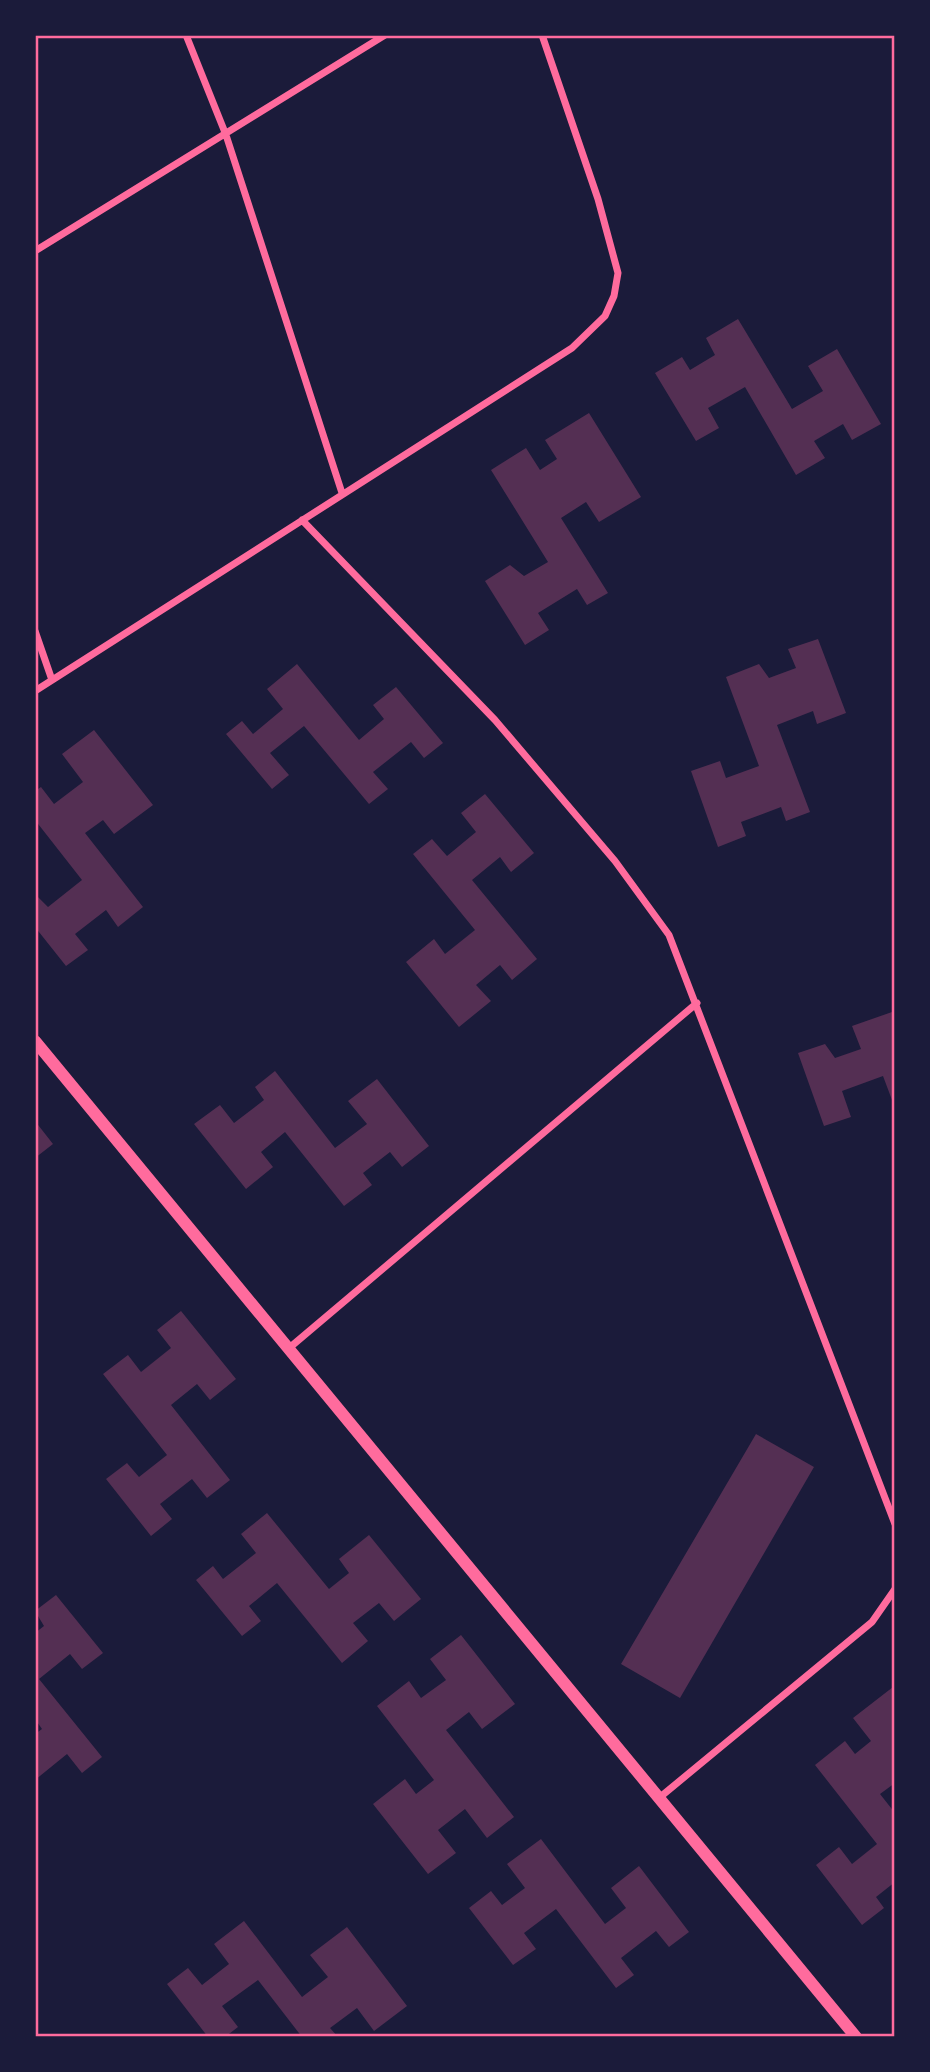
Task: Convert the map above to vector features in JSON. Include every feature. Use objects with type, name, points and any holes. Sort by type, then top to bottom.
[{"type":"street","points":[[186,35],[226,135],[342,493]]},
{"type":"street","points":[[35,251],[385,35]]},
{"type":"street","points":[[35,691],[572,348],[605,316],[618,273],[598,199],[542,35]]},
{"type":"street","points":[[302,520],[495,720],[615,861],[669,934],[895,1524]]},
{"type":"street","points":[[35,631],[52,680]]},
{"type":"street","points":[[287,1350],[697,1003]]},
{"type":"street","points":[[35,1041],[856,2037]]},
{"type":"street","points":[[659,1798],[872,1622],[895,1590]]},
{"type":"building","points":[[738,319],[792,409],[823,391],[808,366],[837,349],[881,424],[852,440],[843,424],[814,441],[825,458],[796,475],[745,387],[708,408],[719,428],[696,441],[655,373],[682,357],[690,370],[715,355],[706,338]]},
{"type":"building","points":[[589,413],[641,497],[599,522],[586,502],[561,518],[608,593],[587,605],[577,589],[538,613],[549,630],[525,645],[485,581],[510,565],[524,576],[548,562],[491,470],[526,448],[540,470],[557,459],[545,440]]},
{"type":"building","points":[[818,639],[846,713],[817,724],[813,711],[777,725],[810,812],[786,821],[781,807],[741,822],[746,836],[718,847],[691,771],[720,761],[726,778],[759,766],[726,677],[759,664],[769,678],[796,668],[788,649]]},
{"type":"building","points":[[297,664],[359,740],[384,719],[373,705],[396,687],[443,743],[424,758],[411,742],[373,772],[388,789],[369,804],[304,726],[270,753],[289,775],[272,789],[226,734],[242,721],[253,734],[283,709],[267,689]]},
{"type":"building","points":[[94,730],[153,805],[114,834],[103,820],[85,833],[143,907],[118,927],[106,910],[75,934],[88,950],[66,966],[35,927],[35,894],[48,907],[82,880],[35,820],[35,791],[41,787],[54,804],[83,782],[62,754]]},
{"type":"building","points":[[485,794],[534,853],[511,872],[500,857],[472,880],[537,959],[512,980],[500,965],[476,985],[491,1001],[459,1027],[406,962],[434,939],[445,954],[475,930],[413,854],[432,839],[447,856],[476,832],[461,813]]},
{"type":"building","points":[[892,1012],[895,1021],[895,1108],[883,1076],[842,1091],[851,1117],[824,1126],[798,1053],[825,1044],[835,1058],[861,1049],[852,1026]]},
{"type":"building","points":[[275,1071],[335,1148],[367,1124],[348,1101],[377,1079],[429,1146],[402,1167],[390,1152],[363,1173],[372,1185],[344,1206],[285,1132],[261,1152],[273,1167],[246,1189],[194,1124],[220,1105],[234,1123],[264,1100],[255,1087]]},
{"type":"building","points":[[35,1121],[53,1144],[35,1158]]},
{"type":"building","points":[[181,1311],[236,1379],[210,1400],[197,1384],[171,1405],[230,1480],[207,1498],[192,1479],[160,1504],[172,1519],[151,1536],[106,1479],[127,1463],[139,1477],[167,1455],[103,1374],[128,1355],[141,1372],[171,1348],[157,1330]]},
{"type":"building","points":[[756,1434],[814,1467],[680,1698],[621,1664]]},
{"type":"building","points":[[267,1513],[329,1589],[349,1573],[339,1559],[369,1535],[421,1599],[394,1621],[379,1603],[353,1623],[368,1641],[342,1663],[277,1583],[249,1606],[261,1621],[242,1636],[196,1580],[213,1566],[223,1579],[256,1553],[241,1534]]},
{"type":"building","points":[[56,1595],[103,1653],[82,1669],[70,1654],[39,1679],[102,1757],[82,1773],[67,1754],[35,1780],[35,1734],[42,1729],[35,1719],[35,1633],[44,1626],[35,1611]]},
{"type":"building","points":[[461,1635],[515,1704],[482,1729],[469,1712],[446,1730],[514,1817],[487,1838],[465,1809],[438,1830],[456,1853],[428,1874],[373,1804],[405,1779],[416,1794],[434,1780],[377,1706],[409,1681],[421,1698],[446,1680],[430,1659]]},
{"type":"building","points":[[893,1687],[895,1783],[880,1794],[895,1813],[895,1882],[876,1897],[884,1908],[862,1925],[816,1865],[839,1847],[852,1864],[877,1844],[815,1765],[845,1741],[855,1754],[871,1741],[853,1718]]},
{"type":"building","points":[[541,1839],[605,1924],[626,1908],[611,1888],[639,1866],[689,1932],[669,1947],[656,1931],[621,1958],[634,1975],[616,1988],[556,1909],[524,1933],[536,1949],[513,1965],[469,1908],[491,1891],[502,1905],[525,1888],[507,1864]]},
{"type":"building","points":[[244,1921],[302,1997],[328,1977],[310,1955],[347,1927],[407,2006],[374,2031],[357,2008],[330,2028],[338,2037],[302,2037],[258,1980],[222,2006],[238,2027],[225,2037],[208,2037],[167,1984],[188,1968],[202,1985],[229,1964],[214,1944]]}]
